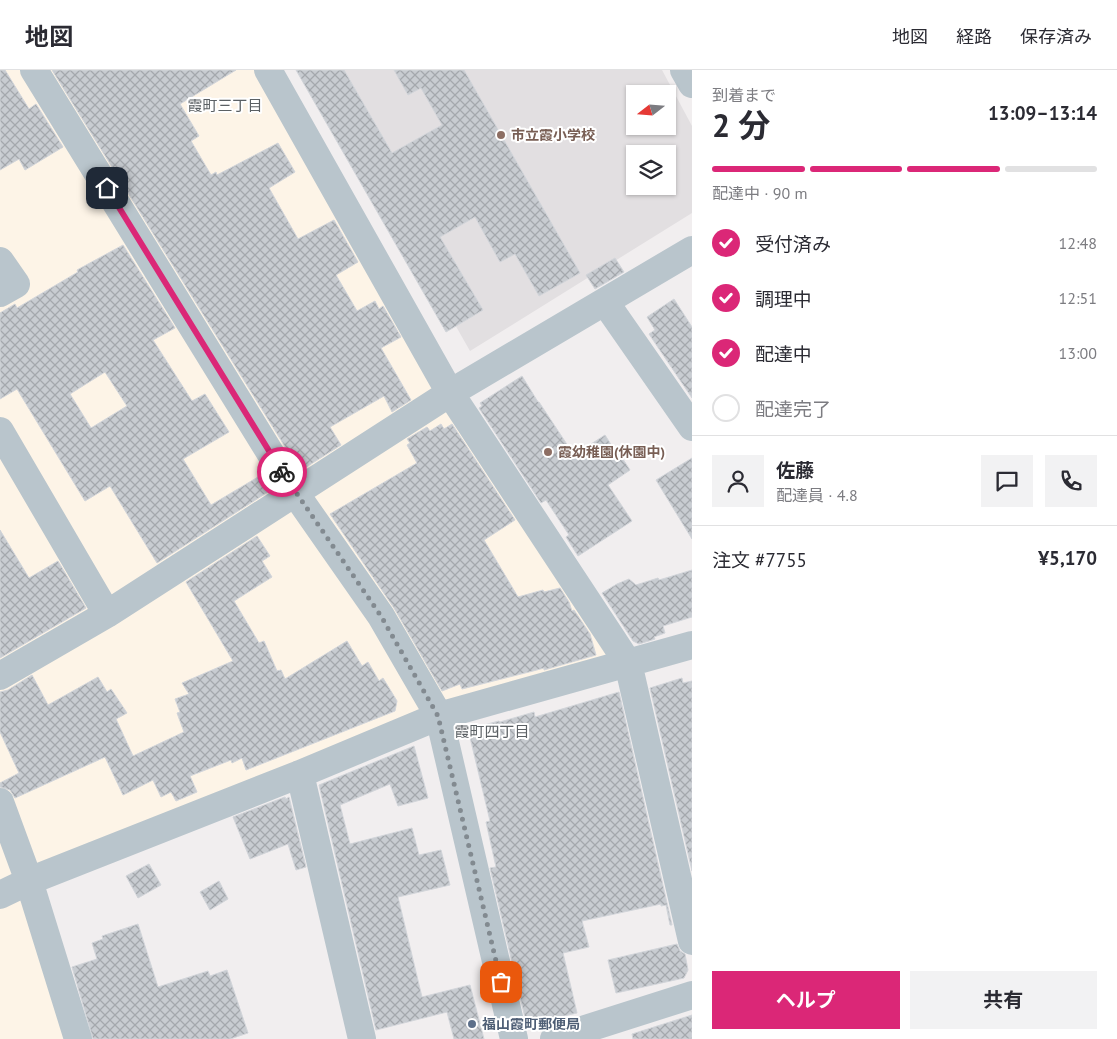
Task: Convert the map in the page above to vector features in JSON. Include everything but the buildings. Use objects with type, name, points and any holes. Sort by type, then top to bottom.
[{"type":"street","points":[[34,70],[295,493],[381,616],[438,716],[514,1039]]},
{"type":"street","points":[[268,70],[450,393],[628,663],[692,941]]},
{"type":"street","points":[[684,70],[692,84]]},
{"type":"street","points":[[0,676],[107,614],[450,393],[692,250]]},
{"type":"street","points":[[0,261],[16,284],[0,293]]},
{"type":"street","points":[[605,302],[692,427]]},
{"type":"street","points":[[0,431],[107,614]]},
{"type":"street","points":[[0,895],[29,881],[300,774],[438,716],[692,645]]},
{"type":"street","points":[[300,774],[362,1039]]},
{"type":"street","points":[[0,802],[29,881],[78,1039]]},
{"type":"street","points":[[554,1039],[692,995]]},
{"type":"shaded area","points":[[0,70],[273,70],[457,408],[636,669],[401,729],[25,891],[68,1039],[0,1039]]},
{"type":"shaded area","points":[[310,70],[662,70],[670,85],[626,85],[626,135],[676,135],[676,96],[692,126],[692,213],[470,351]]},
{"type":"way so far","points":[[282,472],[381,616],[438,716],[501,982]]},
{"type":"place","name":"市立霞小学校","points":[[501,135]]},
{"type":"place","name":"霞幼稚園(休園中)","points":[[548,452]]},
{"type":"place","name":"福山霞町郵便局","points":[[472,1024]]},
{"type":"district","name":"霞町三丁目","points":[[225,105]]},
{"type":"district","name":"霞町四丁目","points":[[492,731]]},
{"type":"route","points":[[107,188],[282,472]]}]
